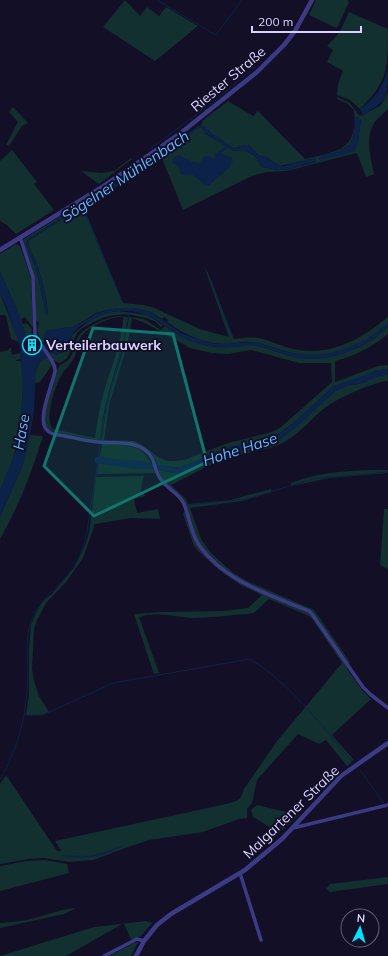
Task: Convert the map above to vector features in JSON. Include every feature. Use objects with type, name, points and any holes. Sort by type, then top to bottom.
[{"type":"street","name":"Riester Straße","points":[[0,250],[99,189],[149,155],[182,132],[257,72],[295,31],[312,0]]},
{"type":"street","points":[[20,237],[33,277],[34,330],[39,342],[55,366],[47,396],[44,424],[46,430],[54,434],[97,442],[127,443],[140,447],[151,456],[162,482],[178,495],[182,501],[198,543],[216,563],[245,583],[309,611],[364,687],[370,694],[388,708]]},
{"type":"street","name":"Malgartener Straße","points":[[136,956],[144,941],[157,925],[171,914],[240,874],[268,852],[293,828],[341,776],[388,743]]},
{"type":"street","points":[[293,828],[386,806]]},
{"type":"street","points":[[240,874],[261,940]]},
{"type":"street","points":[[104,956],[137,939],[144,941]]},
{"type":"highlighted area","points":[[93,328],[173,334],[207,462],[94,516],[44,466]]},
{"type":"green space","points":[[125,0],[140,16],[147,7],[159,16],[166,7],[198,26],[155,61],[103,27]]},
{"type":"green space","points":[[316,0],[348,0],[349,2],[336,28],[309,15]]},
{"type":"green space","points":[[349,12],[388,29],[388,55],[384,74],[376,90],[360,109],[350,100],[337,95],[338,84],[343,71],[327,62],[333,50],[327,46],[339,33]]},
{"type":"green space","points":[[388,92],[388,109],[373,125],[369,137],[369,150],[374,174],[366,177],[357,153],[287,171],[266,172],[252,176],[183,210],[161,156],[84,208],[123,303],[152,307],[200,329],[229,337],[204,266],[234,339],[259,338],[289,348],[303,351],[316,351],[329,349],[354,340],[377,326],[388,317],[388,323],[369,338],[353,347],[334,353],[324,355],[296,354],[255,343],[244,342],[219,344],[203,341],[181,331],[167,322],[168,320],[164,317],[162,319],[151,312],[134,308],[107,310],[96,313],[73,327],[62,328],[44,338],[46,341],[42,343],[37,330],[39,323],[36,320],[35,278],[23,241],[24,239],[78,205],[79,206],[28,239],[26,242],[37,273],[46,315],[48,315],[47,302],[42,281],[28,241],[132,175],[198,128],[202,128],[206,134],[234,151],[243,150],[255,156],[262,167],[286,170],[316,162],[315,158],[280,166],[266,157],[258,155],[248,145],[235,148],[221,141],[201,124],[203,122],[202,121],[228,101],[253,116],[258,111],[305,159],[336,151],[349,141],[353,133],[354,110],[348,104],[337,99],[337,97],[350,103],[361,116],[381,105]],"holes":[[[355,117],[361,120],[358,141],[322,160],[351,144],[354,132]]]},
{"type":"green space","points":[[13,107],[28,123],[22,126],[9,146],[6,145],[18,122],[9,112]]},
{"type":"green space","points":[[12,150],[37,182],[34,184],[54,210],[16,234],[7,225],[0,221],[0,161]]},
{"type":"green space","points":[[131,158],[132,159],[99,184],[81,171],[102,173],[114,171]]},
{"type":"green space","points":[[16,244],[20,246],[31,277],[33,328],[25,317],[21,319],[23,324],[27,323],[32,329],[31,337],[34,338],[31,340],[29,339],[27,342],[16,307],[0,272],[0,254]]},
{"type":"green space","points":[[0,293],[19,342],[11,339],[6,316],[0,315]]},
{"type":"green space","points":[[119,311],[148,315],[163,325],[161,327],[154,321],[138,316],[114,315],[105,317],[79,331],[74,339],[70,353],[64,361],[59,363],[53,360],[49,355],[54,352],[62,353],[70,342],[72,335],[90,320],[105,313]]},
{"type":"green space","points":[[117,316],[128,317],[105,406],[100,441],[51,431],[47,428],[44,419],[50,387],[58,368],[70,358],[77,339],[81,333],[93,324]],"holes":[[[117,317],[123,317],[115,357],[98,416],[95,438],[53,429],[50,418],[53,395],[61,376],[74,358],[82,336],[99,323]]]},
{"type":"green space","points":[[129,317],[144,319],[161,330],[165,326],[188,339],[212,347],[254,345],[290,356],[307,358],[320,358],[345,353],[368,342],[388,327],[388,334],[376,343],[356,354],[335,361],[335,382],[378,366],[388,365],[388,369],[375,371],[366,376],[334,386],[297,420],[274,437],[219,451],[182,467],[157,465],[154,457],[149,451],[142,447],[126,443],[101,441],[109,397],[122,355]],"holes":[[[132,318],[145,323],[190,348],[212,353],[228,354],[251,350],[299,363],[331,363],[332,382],[281,427],[272,432],[228,443],[184,460],[167,461],[158,457],[134,441],[104,440],[109,405],[128,342]]]},
{"type":"green space","points":[[9,348],[11,348],[12,355],[20,353],[21,359],[16,361],[21,361],[22,366],[22,399],[20,427],[16,448],[0,490],[0,352],[9,350]]},
{"type":"green space","points":[[47,356],[52,365],[40,382],[35,383],[37,367]]},
{"type":"green space","points":[[388,374],[388,381],[366,387],[331,404],[297,433],[279,445],[220,461],[171,485],[186,499],[188,504],[230,500],[271,489],[272,492],[242,501],[190,508],[201,539],[211,553],[232,572],[247,581],[314,610],[350,662],[347,669],[363,691],[371,699],[332,735],[354,760],[347,766],[326,740],[319,744],[298,734],[257,780],[252,803],[247,809],[247,818],[239,819],[203,832],[149,840],[93,860],[69,862],[44,858],[0,864],[0,784],[6,775],[57,851],[61,851],[55,841],[226,804],[240,798],[244,789],[277,741],[342,663],[309,616],[269,599],[254,613],[248,614],[199,618],[159,614],[139,617],[159,673],[154,674],[134,614],[223,611],[248,608],[262,595],[239,584],[219,570],[198,551],[194,546],[183,514],[186,508],[162,480],[158,469],[172,473],[180,473],[222,455],[272,443],[294,429],[335,391],[349,385],[359,384]]},
{"type":"green space","points":[[30,435],[43,436],[24,489],[0,539],[0,517],[23,464]]},
{"type":"green space","points":[[102,444],[128,446],[141,451],[151,463],[155,473],[97,474]]},
{"type":"green space","points":[[388,470],[388,473],[330,478],[291,486],[291,483],[302,479],[326,474],[351,471]]},
{"type":"green space","points":[[144,476],[141,491],[146,496],[134,499],[137,513],[158,509],[160,519],[131,518],[95,524],[83,558],[66,582],[46,603],[37,620],[34,629],[32,669],[39,696],[49,712],[40,715],[26,715],[29,694],[29,649],[31,625],[43,601],[52,594],[74,568],[85,546],[89,533],[96,477]]},
{"type":"green space","points":[[384,509],[388,509],[388,569],[380,565]]},
{"type":"green space","points":[[257,805],[299,815],[279,833],[253,817],[251,810]]},
{"type":"green space","points":[[45,860],[67,864],[69,873],[0,891],[0,866],[26,861]]},
{"type":"green space","points":[[388,877],[388,884],[330,892],[326,889],[330,884]]},
{"type":"green space","points":[[76,908],[64,914],[0,928],[0,923],[27,920]]},
{"type":"green space","points":[[146,921],[152,923],[141,936],[131,940],[124,924]]},
{"type":"green space","points":[[123,924],[66,956],[0,956],[94,927]]},
{"type":"green space","points":[[138,942],[131,956],[109,956],[134,943]]},
{"type":"water","points":[[388,67],[388,85],[385,97],[377,106],[363,115],[360,109],[375,96],[381,87]]},
{"type":"water","points":[[355,117],[358,117],[361,120],[355,151],[319,160],[321,156],[337,152],[350,145],[354,132]]},
{"type":"water","points":[[199,125],[202,125],[232,147],[237,148],[248,145],[258,155],[266,157],[278,165],[284,166],[313,158],[316,158],[317,161],[286,170],[278,170],[262,167],[255,156],[250,153],[243,150],[234,151],[227,148],[222,152],[224,155],[231,157],[233,160],[231,164],[209,186],[205,185],[193,175],[181,174],[178,166],[172,162],[174,157],[179,155],[193,162],[200,163],[204,156],[209,156],[214,159],[215,154],[226,147],[204,132],[202,128],[198,128],[132,175],[28,241],[44,288],[48,315],[46,315],[37,273],[26,245],[28,239],[131,173]]},
{"type":"water","name":"Hase","points":[[0,272],[25,331],[27,343],[31,349],[46,341],[43,335],[47,330],[73,327],[96,314],[116,308],[134,308],[151,312],[181,333],[203,341],[217,344],[256,342],[287,352],[308,355],[327,354],[347,348],[369,338],[388,323],[388,327],[367,342],[344,353],[331,357],[306,359],[293,357],[261,347],[221,347],[200,344],[190,341],[142,313],[123,311],[114,312],[107,313],[93,319],[75,331],[71,337],[70,343],[63,352],[56,355],[53,353],[41,361],[36,368],[34,411],[28,447],[23,464],[0,517],[0,490],[18,446],[23,389],[21,350],[7,308],[0,293]]},
{"type":"water","points":[[383,369],[388,369],[388,374],[376,377],[364,383],[349,385],[335,391],[294,429],[279,440],[272,443],[222,455],[180,473],[172,473],[158,469],[134,469],[125,464],[127,460],[134,460],[177,469],[229,447],[274,437],[297,420],[334,386]]},
{"type":"water","points":[[126,845],[95,856],[81,858],[61,855],[90,856]]},
{"type":"waterway","points":[[157,0],[216,35],[242,0]]},
{"type":"waterway","points":[[150,149],[213,102],[256,66]]},
{"type":"waterway","name":"Sögelner Mühlenbach","points":[[358,118],[362,113]]},
{"type":"waterway","points":[[83,209],[122,301]]},
{"type":"waterway","points":[[211,281],[232,336]]},
{"type":"waterway","points":[[100,441],[106,408],[123,345],[129,312]]},
{"type":"waterway","points":[[0,779],[7,767],[17,742],[24,716],[28,675],[27,646],[29,629],[36,611],[67,576],[81,553],[87,530],[100,445]]},
{"type":"waterway","name":"Hohe Hase","points":[[98,460],[133,465]]},
{"type":"waterway","points":[[189,505],[247,499],[312,479],[388,472]]},
{"type":"waterway","points":[[24,715],[43,715],[113,683],[250,659],[279,680],[317,719],[352,761]]},
{"type":"waterway","points":[[360,770],[384,804]]},
{"type":"place","name":"Verteilerbauwerk","points":[[32,345]]}]
